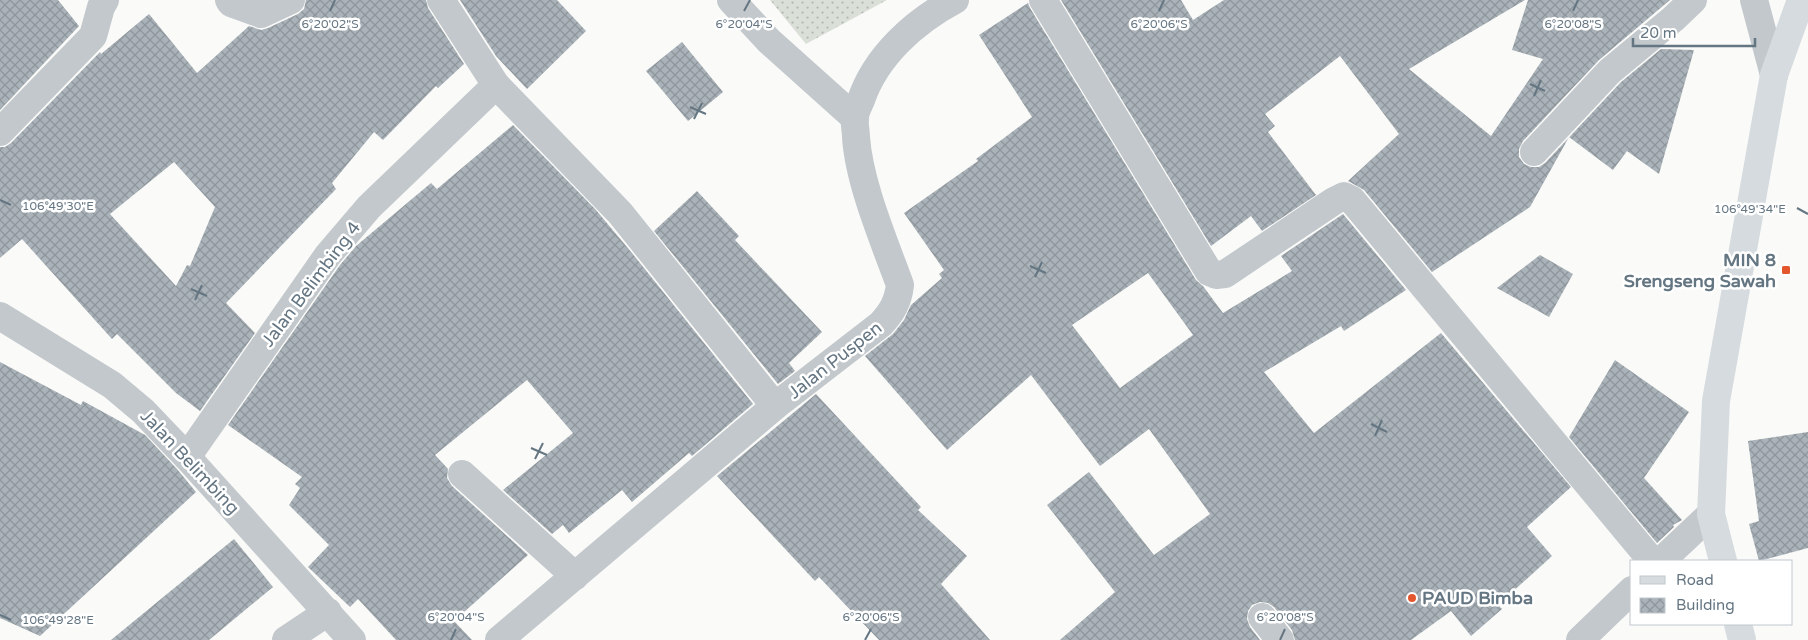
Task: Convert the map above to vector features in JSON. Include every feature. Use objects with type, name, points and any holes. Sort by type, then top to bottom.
[{"type":"main road","points":[[1723,560],[1711,514],[1716,401],[1774,75],[1801,0]]},
{"type":"main road","points":[[1738,625],[1742,640]]},
{"type":"street","points":[[0,132],[93,36],[101,7],[105,0]]},
{"type":"street","points":[[229,0],[232,3],[261,14],[291,0]]},
{"type":"street","points":[[441,0],[496,85],[620,213],[775,406]]},
{"type":"street","points":[[731,0],[769,41],[855,118]]},
{"type":"street","name":"Jalan Puspen","points":[[499,640],[775,406],[881,324],[893,311],[899,296],[900,285],[875,214],[857,154],[855,118],[866,86],[880,61],[901,39],[937,9],[955,0]]},
{"type":"street","points":[[1043,0],[1209,272],[1216,275],[1226,274],[1334,201],[1344,196],[1352,200],[1651,560]]},
{"type":"street","points":[[1534,152],[1610,71],[1693,0]]},
{"type":"street","points":[[1754,0],[1774,75]]},
{"type":"street","name":"Jalan Belimbing 4","points":[[187,457],[328,254],[369,207],[496,85]]},
{"type":"street","name":"Jalan Belimbing","points":[[0,316],[112,385],[143,411],[352,640]]},
{"type":"street","points":[[462,474],[574,576]]},
{"type":"street","points":[[1663,560],[1711,514]]},
{"type":"street","points":[[1580,640],[1630,592]]},
{"type":"street","points":[[286,640],[328,612]]},
{"type":"street","points":[[1262,617],[1280,640]]},
{"type":"shaded area","points":[[770,0],[887,0],[806,44]]},
{"type":"building","points":[[0,0],[58,0],[79,26],[0,110]]},
{"type":"building","points":[[306,0],[426,0],[428,8],[464,64],[438,88],[436,86],[383,140],[374,132],[332,183],[336,189],[226,303],[255,333],[200,411],[176,393],[117,334],[112,339],[22,239],[0,258],[0,147],[5,147],[11,143],[100,52],[101,54],[149,14],[197,73],[249,26],[261,30],[268,28],[298,14],[304,9]],"holes":[[[174,162],[215,207],[190,266],[187,265],[176,286],[110,214]]]},
{"type":"building","points":[[460,0],[557,0],[586,31],[527,89],[496,56]]},
{"type":"building","points":[[1061,0],[1181,0],[1193,20],[1224,0],[1525,0],[1409,69],[1491,136],[1543,59],[1512,50],[1528,0],[1670,0],[1599,60],[1523,141],[1519,149],[1519,157],[1524,164],[1531,167],[1539,167],[1568,138],[1530,207],[1432,272],[1364,190],[1348,181],[1399,134],[1340,56],[1265,114],[1275,126],[1268,132],[1316,195],[1262,231],[1251,216],[1211,246]]},
{"type":"building","points":[[1028,3],[1196,280],[1203,286],[1223,313],[1292,271],[1281,256],[1343,214],[1406,290],[1344,331],[1341,326],[1264,372],[1314,433],[1441,333],[1571,487],[1527,527],[1552,556],[1498,605],[1502,609],[1471,636],[1451,611],[1411,640],[1295,640],[1292,630],[1274,607],[1268,603],[1260,602],[1252,605],[1248,611],[1247,619],[1250,627],[1260,640],[1060,640],[1115,592],[1047,505],[1089,472],[1154,555],[1210,514],[1149,429],[1100,466],[1031,375],[947,450],[865,356],[893,334],[904,320],[911,305],[942,278],[939,274],[944,270],[904,213],[978,161],[976,159],[1032,117],[979,35]],"holes":[[[1148,273],[1193,335],[1120,388],[1072,325]]]},
{"type":"building","points":[[682,42],[723,92],[688,121],[646,71]]},
{"type":"building","points":[[1661,49],[1694,50],[1659,174],[1627,151],[1613,170],[1569,137],[1621,82]]},
{"type":"building","points":[[513,125],[596,210],[753,404],[692,456],[689,453],[632,502],[622,490],[569,533],[563,525],[552,534],[503,490],[573,433],[527,380],[435,455],[448,469],[447,478],[452,486],[528,555],[454,621],[472,640],[396,640],[358,599],[350,607],[308,567],[329,545],[289,505],[300,488],[295,484],[302,477],[228,425],[340,265],[356,246],[431,183],[437,189]]},
{"type":"building","points":[[697,191],[739,236],[735,240],[822,332],[789,363],[795,371],[778,384],[654,231]]},
{"type":"building","points":[[1540,255],[1573,274],[1549,317],[1497,288]]},
{"type":"building","points":[[1615,360],[1689,412],[1644,478],[1682,520],[1673,525],[1674,527],[1657,543],[1569,437]]},
{"type":"building","points":[[0,362],[81,405],[83,401],[145,435],[196,492],[40,636],[0,618]]},
{"type":"building","points":[[816,394],[921,507],[918,510],[967,556],[941,584],[990,640],[879,640],[819,577],[815,581],[717,476]]},
{"type":"building","points":[[1808,432],[1808,548],[1759,560],[1749,524],[1759,521],[1748,441]]},
{"type":"building","points":[[234,539],[273,587],[209,640],[111,640]]},
{"type":"place","name":"MIN 8 Srengseng Sawah","points":[[1786,270]]},
{"type":"place","name":"PAUD Bimba","points":[[1412,598]]}]
